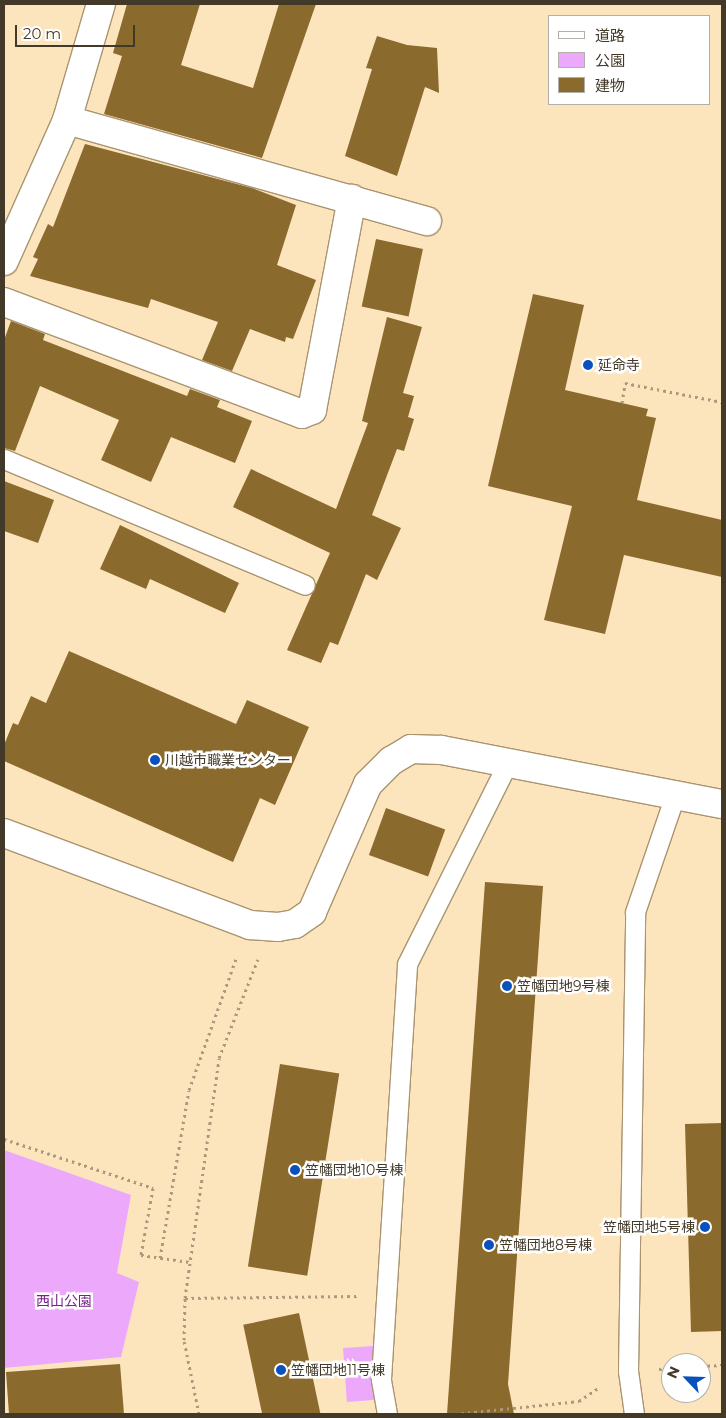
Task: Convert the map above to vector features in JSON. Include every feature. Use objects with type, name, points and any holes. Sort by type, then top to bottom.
[{"type":"street","points":[[4,261],[67,120],[101,4]]},
{"type":"street","points":[[67,120],[426,221]]},
{"type":"street","points":[[4,302],[302,414],[312,410],[352,199]]},
{"type":"street","points":[[4,833],[260,926],[295,924],[312,912],[368,784],[391,761],[411,749],[441,750],[722,804]]},
{"type":"lane","points":[[4,459],[305,585]]},
{"type":"lane","points":[[387,1414],[380,1379],[407,964],[507,764]]},
{"type":"lane","points":[[634,1414],[628,1371],[635,912],[675,795]]},
{"type":"path","points":[[622,403],[626,383],[722,402]]},
{"type":"path","points":[[160,1258],[189,1090],[260,926]]},
{"type":"path","points":[[199,1414],[184,1340],[185,1298],[219,1058],[260,926]]},
{"type":"path","points":[[4,1139],[153,1188],[141,1256],[190,1262]]},
{"type":"path","points":[[185,1298],[386,1296]]},
{"type":"path","points":[[456,1414],[579,1401],[628,1371]]},
{"type":"green space","name":"西山公園","points":[[4,1150],[131,1195],[117,1273],[139,1282],[121,1357],[4,1368]]},
{"type":"green space","points":[[373,1346],[377,1400],[347,1402],[343,1348]]},
{"type":"building","points":[[127,4],[200,4],[181,65],[253,88],[279,4],[316,4],[262,158],[104,114],[122,56],[113,53]]},
{"type":"building","points":[[377,36],[407,45],[437,48],[439,93],[425,87],[397,176],[345,156],[372,69],[366,68]]},
{"type":"building","points":[[85,144],[252,188],[296,205],[277,265],[316,280],[293,339],[286,337],[285,342],[250,329],[232,371],[202,360],[218,322],[151,299],[148,308],[30,276],[38,259],[33,257],[48,224],[53,227]]},
{"type":"building","points":[[376,239],[423,249],[409,316],[362,306]]},
{"type":"building","points":[[533,294],[584,305],[565,390],[648,409],[646,416],[656,418],[637,500],[722,520],[722,577],[624,555],[605,634],[544,620],[572,506],[488,486]]},
{"type":"building","points":[[387,317],[422,327],[403,393],[414,396],[408,417],[414,419],[404,451],[397,449],[372,515],[401,528],[377,580],[366,574],[338,645],[330,642],[321,663],[287,650],[330,553],[233,507],[251,469],[336,509],[368,423],[362,421]]},
{"type":"building","points":[[11,321],[45,334],[43,340],[187,396],[190,389],[220,400],[217,407],[252,421],[235,463],[171,437],[151,482],[101,460],[119,420],[40,386],[15,451],[4,448],[4,340]]},
{"type":"building","points":[[4,481],[54,500],[38,543],[4,531]]},
{"type":"building","points":[[120,525],[239,583],[225,613],[150,579],[146,589],[100,569]]},
{"type":"building","name":"川越市職業センター","points":[[69,651],[236,724],[247,700],[309,727],[275,805],[260,798],[233,862],[4,761],[4,745],[13,723],[18,725],[31,696],[46,703]]},
{"type":"building","points":[[386,808],[445,830],[428,877],[369,855]]},
{"type":"building","points":[[485,882],[543,886],[508,1384],[514,1414],[447,1414]]},
{"type":"building","name":"笠幡団地10号棟","points":[[280,1064],[339,1073],[307,1276],[248,1266]]},
{"type":"building","points":[[722,1123],[722,1331],[691,1332],[685,1124]]},
{"type":"building","name":"笠幡団地11号棟","points":[[299,1313],[320,1414],[262,1414],[243,1325]]},
{"type":"building","points":[[120,1364],[124,1414],[9,1414],[6,1372]]},
{"type":"place","name":"延命寺","points":[[588,365]]},
{"type":"place","name":"川越市職業センター","points":[[155,760]]},
{"type":"place","name":"笠幡団地9号棟","points":[[507,986]]},
{"type":"place","name":"笠幡団地10号棟","points":[[295,1170]]},
{"type":"place","name":"笠幡団地5号棟","points":[[705,1227]]},
{"type":"place","name":"笠幡団地8号棟","points":[[489,1245]]},
{"type":"place","name":"笠幡団地11号棟","points":[[281,1370]]}]
